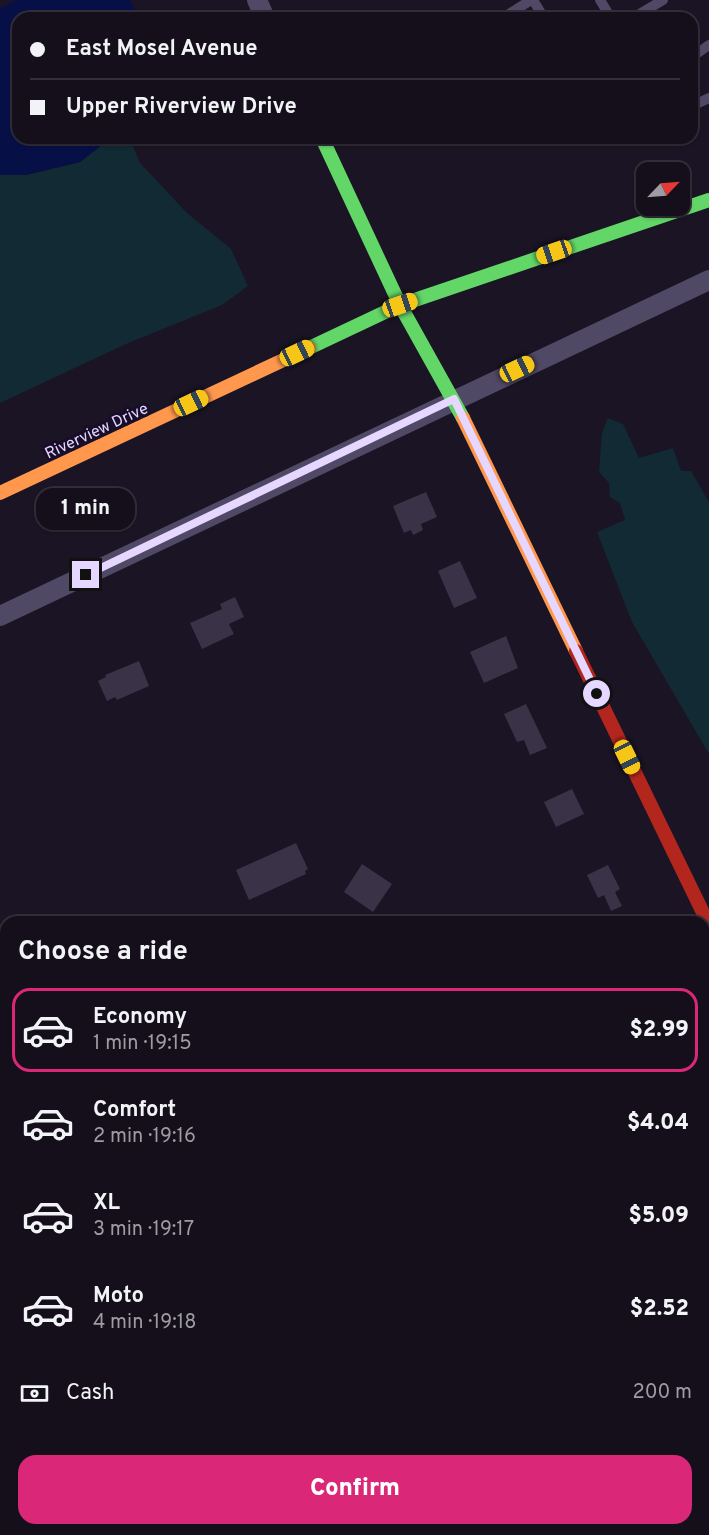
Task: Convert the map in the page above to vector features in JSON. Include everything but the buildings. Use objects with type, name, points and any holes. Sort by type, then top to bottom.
[{"type":"street","points":[[325,144],[400,305],[454,399],[705,916]]},
{"type":"street","name":"Riverview Drive","points":[[0,493],[400,305],[709,200]]},
{"type":"street","points":[[0,616],[709,280]]},
{"type":"lane","points":[[513,12],[532,0]]},
{"type":"lane","points":[[643,12],[663,0]]},
{"type":"shaded area","points":[[16,0],[130,0],[136,12],[12,12],[12,144],[103,144],[80,162],[26,175],[0,175],[0,8]]},
{"type":"shaded area","points":[[103,144],[132,144],[140,163],[187,213],[231,249],[248,286],[222,305],[126,344],[0,403],[0,175],[26,175],[80,162]]},
{"type":"shaded area","points":[[608,418],[623,424],[639,458],[673,448],[681,471],[691,471],[709,502],[709,754],[632,622],[597,532],[625,520],[620,503],[610,497],[609,483],[599,472],[602,433]]},
{"type":"traffic: fast","points":[[325,144],[400,305],[463,418]]},
{"type":"traffic: fast","points":[[309,348],[400,305],[709,200]]},
{"type":"traffic: slow","points":[[0,493],[309,348]]},
{"type":"traffic: slow","points":[[463,418],[576,651]]},
{"type":"traffic: jam","points":[[576,651],[705,916]]},
{"type":"route","points":[[86,575],[454,399],[597,694]]}]
